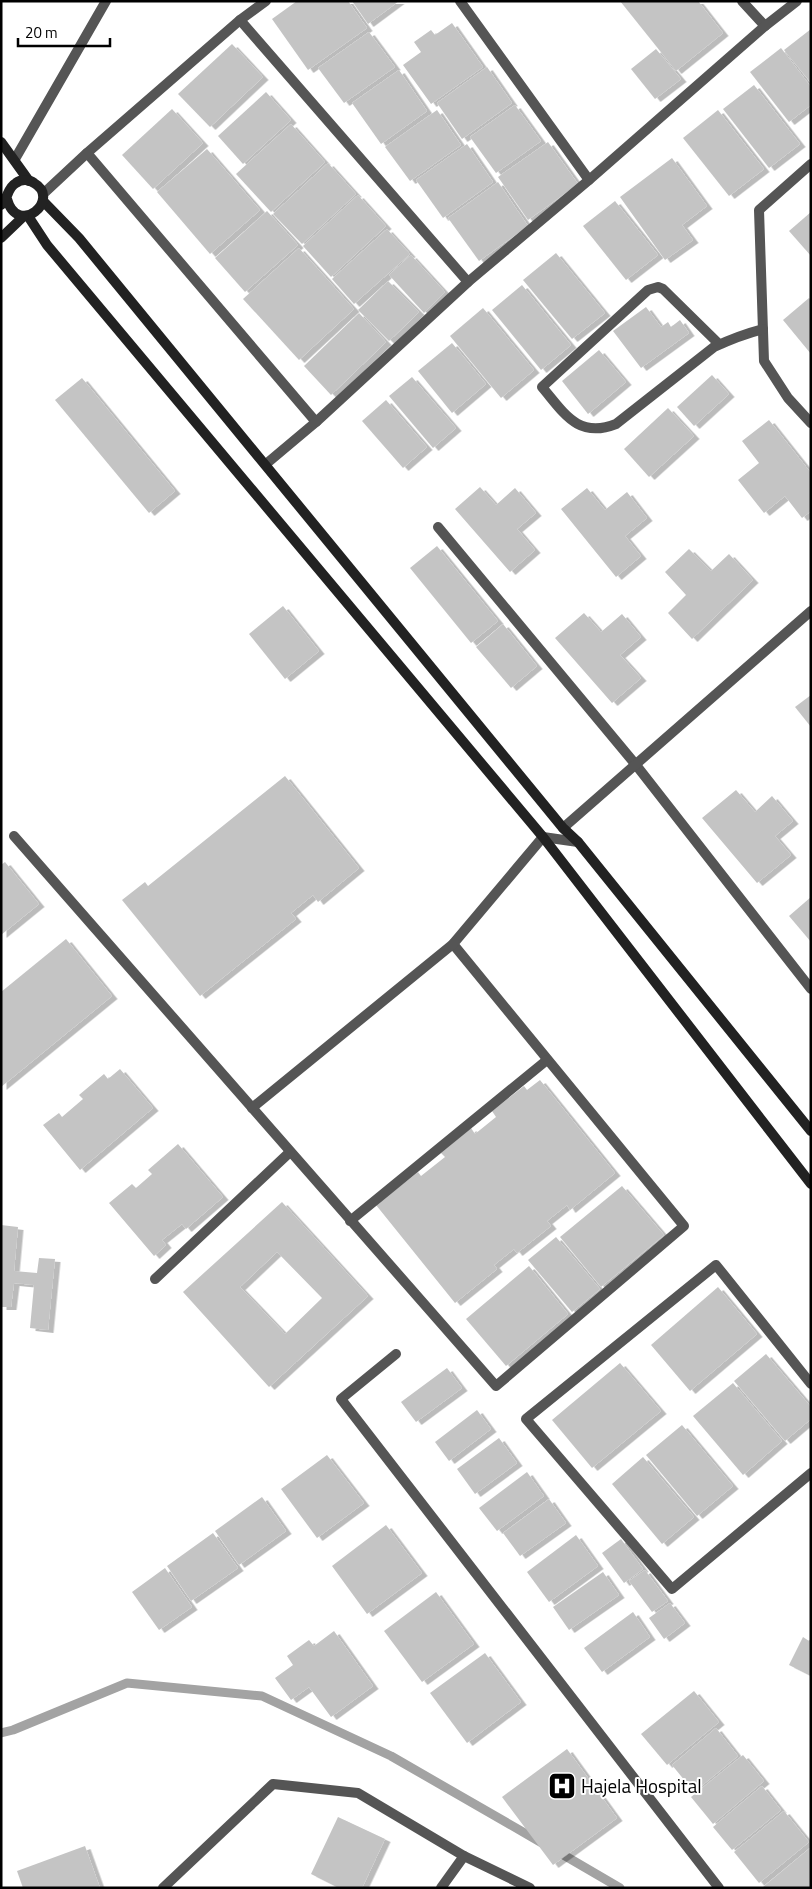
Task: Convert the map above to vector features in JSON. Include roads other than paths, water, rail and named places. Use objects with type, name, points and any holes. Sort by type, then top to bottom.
[{"type":"main road","points":[[1,142],[30,180],[40,188],[43,198],[79,238],[564,828],[578,842],[811,1131]]},
{"type":"main road","points":[[30,180],[22,180],[16,183],[4,196],[12,211],[26,216],[48,245],[543,837],[811,1184]]},
{"type":"main road","points":[[1,238],[26,216],[34,214],[40,208],[43,198]]},
{"type":"street","points":[[15,158],[106,1]]},
{"type":"street","points":[[43,198],[87,153],[240,20],[266,1]]},
{"type":"street","points":[[460,1],[589,180]]},
{"type":"street","points":[[742,1],[765,26]]},
{"type":"street","points":[[266,464],[316,422],[468,282],[589,180],[765,26],[797,1]]},
{"type":"street","points":[[240,20],[468,282]]},
{"type":"street","points":[[87,153],[316,422]]},
{"type":"street","points":[[811,164],[759,210],[764,361],[788,398],[811,424]]},
{"type":"street","points":[[719,344],[658,287],[648,290],[542,387],[569,420],[586,428],[603,430],[616,424],[719,344],[729,338],[763,329]]},
{"type":"street","points":[[438,527],[636,765],[811,989]]},
{"type":"street","points":[[564,828],[811,611]]},
{"type":"street","points":[[14,836],[496,1386],[684,1226],[452,944]]},
{"type":"street","points":[[252,1108],[452,944],[543,837],[578,842]]},
{"type":"street","points":[[350,1221],[547,1060]]},
{"type":"street","points":[[155,1279],[290,1152]]},
{"type":"street","points":[[811,1384],[716,1265],[526,1419],[672,1589],[811,1473]]},
{"type":"street","points":[[396,1354],[342,1399],[719,1888]]},
{"type":"street","points":[[163,1888],[273,1784],[358,1793],[464,1856],[530,1888]]},
{"type":"street","points":[[441,1888],[464,1856]]},
{"type":"waterway","points":[[1,1733],[13,1730],[127,1683],[262,1696],[391,1756],[542,1843]]},
{"type":"waterway","points":[[555,1850],[620,1888]]},
{"type":"place","name":"Hajela Hospital","points":[[562,1786]]}]
